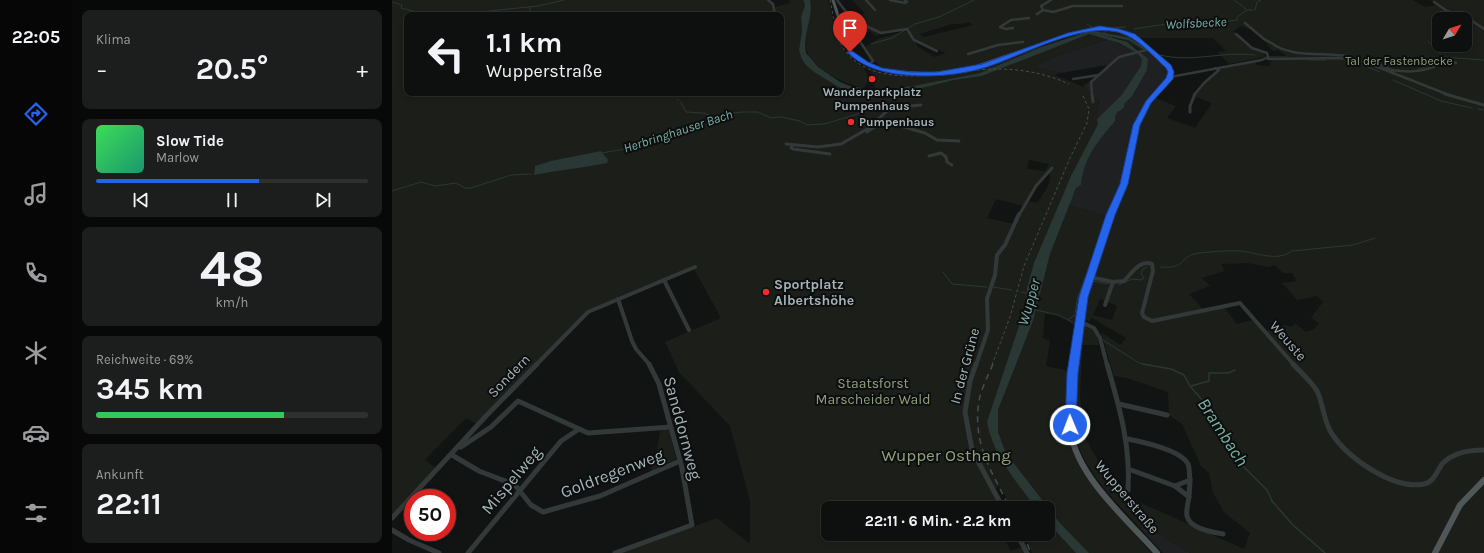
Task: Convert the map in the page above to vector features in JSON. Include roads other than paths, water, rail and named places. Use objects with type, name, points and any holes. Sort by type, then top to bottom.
[{"type":"main road","points":[[833,0],[847,47],[855,56],[868,65],[890,71],[930,74],[984,66],[1070,34],[1096,28],[1126,33],[1137,38],[1168,65],[1171,72],[1170,77]]},
{"type":"main road","name":"Wupperstraße","points":[[1157,553],[1096,485],[1082,463],[1074,444],[1070,425],[1070,400],[1079,321],[1090,278],[1110,215],[1124,184],[1134,133],[1139,117],[1148,102],[1170,77]]},
{"type":"main road","points":[[1435,553],[1460,505],[1484,480]]},
{"type":"street","points":[[768,0],[773,4],[774,12]]},
{"type":"street","points":[[837,0],[856,25],[855,34],[873,61],[868,65]]},
{"type":"street","points":[[866,0],[875,10]]},
{"type":"street","points":[[890,0],[907,2],[905,0]]},
{"type":"street","points":[[1044,10],[1041,6],[1051,0]]},
{"type":"street","points":[[1434,2],[1447,10],[1465,16],[1484,29]]},
{"type":"street","points":[[1037,14],[1044,10],[1053,12],[1076,6],[1122,6]]},
{"type":"street","points":[[1013,28],[1006,29],[1000,27],[1012,20],[1029,18]]},
{"type":"street","points":[[853,20],[871,30],[880,33],[906,29],[914,40],[937,51]]},
{"type":"street","points":[[1245,23],[1264,39],[1286,50],[1307,55],[1348,57],[1377,64],[1393,70]]},
{"type":"street","points":[[1170,77],[1212,68],[1262,60],[1268,57],[1267,53],[1252,48],[1236,34]]},
{"type":"street","points":[[968,54],[1005,43],[1023,42]]},
{"type":"street","points":[[1093,102],[1091,82],[1119,57],[1133,52],[1150,49]]},
{"type":"street","points":[[974,51],[980,51]]},
{"type":"street","points":[[1268,59],[1343,58],[1365,62],[1437,92],[1484,105]]},
{"type":"street","points":[[1385,70],[1416,72],[1435,67],[1446,60],[1456,63]]},
{"type":"street","points":[[1190,112],[1190,105],[1200,88],[1219,70],[1212,68]]},
{"type":"street","points":[[1073,79],[1100,75]]},
{"type":"street","points":[[786,144],[792,146],[824,147],[841,144],[879,120],[890,108],[921,104]]},
{"type":"street","points":[[855,136],[863,134],[883,121]]},
{"type":"street","points":[[897,125],[925,133],[937,140],[958,141]]},
{"type":"street","points":[[792,146],[791,148],[793,149],[830,154]]},
{"type":"street","points":[[929,156],[941,153],[946,157],[947,162],[952,165]]},
{"type":"street","name":"In der Grüne","points":[[999,501],[972,450],[965,412],[974,368],[986,340],[989,320],[987,299],[995,274],[997,255],[1005,245],[1019,214],[1036,186],[1052,168]]},
{"type":"street","name":"Weuste","points":[[1090,278],[1113,282],[1128,279],[1143,262],[1152,264],[1153,271],[1142,313],[1144,317],[1152,320],[1240,303],[1316,390],[1321,398],[1326,421],[1334,437],[1357,459],[1383,476],[1404,482],[1427,483],[1433,478],[1447,458],[1470,450],[1484,450]]},
{"type":"street","name":"Sondern","points":[[392,518],[486,416],[591,310],[695,267]]},
{"type":"street","points":[[664,280],[689,330]]},
{"type":"street","points":[[1105,305],[1113,282]]},
{"type":"street","name":"Sanddornweg","points":[[615,553],[692,525],[680,461],[656,375],[634,345],[618,299]]},
{"type":"street","points":[[1079,321],[1091,325],[1098,335],[1119,404],[1128,439],[1131,470],[1128,490]]},
{"type":"street","points":[[454,452],[491,427],[518,401],[588,433],[671,427]]},
{"type":"street","points":[[1119,404],[1167,415]]},
{"type":"street","name":"Mispelweg","points":[[468,553],[562,441],[579,428]]},
{"type":"street","points":[[1128,439],[1166,450],[1186,460],[1189,467],[1190,480],[1187,517],[1195,526],[1223,534]]},
{"type":"street","name":"Goldregenweg","points":[[454,452],[479,471],[515,486],[535,508],[543,512],[600,496],[680,461]]},
{"type":"street","points":[[1131,470],[1175,486],[1189,497]]},
{"type":"street","points":[[1175,486],[1190,480]]},
{"type":"street","points":[[392,530],[409,540],[439,553]]},
{"type":"street","points":[[1021,541],[1027,553]]},
{"type":"water","name":"Wupper","points":[[803,0],[810,0],[811,6],[805,46],[806,53],[818,67],[840,82],[850,86],[875,90],[913,86],[980,73],[1041,47],[1090,31],[1127,42],[1148,59],[1147,70],[1132,96],[1124,104],[1124,107],[1118,111],[1115,116],[1115,121],[1092,150],[1085,166],[1081,185],[1076,188],[1050,254],[1033,321],[998,410],[998,432],[1006,453],[1043,501],[1031,501],[1013,477],[994,446],[987,422],[1026,305],[1027,288],[1034,263],[1071,176],[1098,124],[1097,119],[1121,96],[1141,66],[1142,59],[1137,53],[1119,43],[1089,34],[982,76],[954,80],[890,96],[874,96],[845,91],[814,72],[805,64],[799,50],[802,31],[801,17],[805,5]]},
{"type":"water","points":[[601,151],[608,160],[607,163],[534,175],[535,166],[551,161]]},
{"type":"water","points":[[1055,517],[1089,553],[1076,553],[1055,530]]},
{"type":"waterway","points":[[479,12],[538,6],[564,0]]},
{"type":"waterway","points":[[907,29],[915,24],[939,17],[974,0]]},
{"type":"waterway","points":[[1234,0],[1246,9]]},
{"type":"waterway","name":"Wolfsbecke","points":[[1255,10],[1257,2],[1261,0]]},
{"type":"waterway","points":[[392,2],[402,5],[401,8],[418,12]]},
{"type":"waterway","points":[[529,7],[531,12]]},
{"type":"waterway","name":"Wolfsbecke","points":[[1134,29],[1173,23],[1217,23],[1237,20],[1237,17],[1247,10],[1253,10]]},
{"type":"waterway","points":[[1087,24],[1093,28]]},
{"type":"waterway","points":[[1112,28],[1125,27]]},
{"type":"waterway","points":[[871,44],[892,38],[905,30]]},
{"type":"waterway","points":[[1103,33],[1109,30]]},
{"type":"waterway","points":[[1093,32],[1129,39],[1145,49]]},
{"type":"waterway","points":[[1428,41],[1443,57]]},
{"type":"waterway","points":[[1160,55],[1184,58],[1231,54],[1255,55]]},
{"type":"waterway","points":[[1269,57],[1287,57]]},
{"type":"waterway","points":[[1417,70],[1439,61],[1439,59],[1443,57]]},
{"type":"waterway","points":[[1443,57],[1483,60]]},
{"type":"waterway","points":[[1309,60],[1326,60]]},
{"type":"waterway","points":[[1361,64],[1380,72]]},
{"type":"waterway","points":[[1393,80],[1441,101],[1472,108]]},
{"type":"waterway","name":"Herbringhauser Bach","points":[[869,102],[873,96]]},
{"type":"waterway","points":[[681,102],[686,112],[703,113],[715,117]]},
{"type":"waterway","name":"Herbringhauser Bach","points":[[715,117],[723,114],[758,112],[771,118],[781,117],[800,121],[807,125],[824,124],[858,114],[866,107]]},
{"type":"waterway","points":[[1478,109],[1484,110]]},
{"type":"waterway","name":"Herbringhauser Bach","points":[[602,153],[630,148],[662,135],[670,136],[675,131],[715,117]]},
{"type":"waterway","name":"Herbringhauser Bach","points":[[392,191],[421,182],[435,186],[456,183],[465,188],[471,188],[511,175],[531,174]]},
{"type":"waterway","points":[[1161,267],[1178,265],[1186,258],[1198,253],[1237,251],[1267,256],[1280,256],[1292,251],[1353,245],[1375,238]]},
{"type":"waterway","points":[[1119,285],[1132,279],[1141,280],[1144,278],[1141,273],[1143,269],[1147,267]]},
{"type":"waterway","points":[[943,272],[952,284],[987,287]]},
{"type":"waterway","points":[[1069,319],[1075,315],[1077,300],[1085,278]]},
{"type":"waterway","points":[[1093,281],[1108,284]]},
{"type":"waterway","points":[[993,287],[1012,290]]},
{"type":"waterway","name":"Wupper","points":[[1021,292],[1026,293]]},
{"type":"waterway","name":"Brambach","points":[[1036,310],[1058,315],[1072,322]]},
{"type":"waterway","name":"Brambach","points":[[1103,340],[1139,363],[1146,364]]},
{"type":"waterway","name":"Brambach","points":[[1146,364],[1171,369],[1184,375],[1190,386],[1209,408],[1208,410],[1242,465],[1267,490],[1272,501],[1293,525],[1325,553]]},
{"type":"waterway","points":[[1191,386],[1209,381],[1209,373],[1228,373],[1235,370]]},
{"type":"railway","points":[[830,0],[835,27],[842,46],[846,52],[860,65],[877,72],[917,76],[1005,69],[1042,74],[1069,84]]},
{"type":"railway","points":[[992,365],[1010,317],[1024,266],[1070,158],[1087,123],[1089,109],[1083,96]]},
{"type":"railway","points":[[993,364],[980,396],[978,431],[990,470],[1006,501]]},
{"type":"railway","points":[[1026,541],[1031,553]]},
{"type":"place","name":"Wanderparkplatz Pumpenhaus","points":[[872,79]]},
{"type":"place","name":"Pumpenhaus","points":[[851,122]]},
{"type":"place","name":"Sportplatz Albertshöhe","points":[[766,292]]},
{"type":"park label","name":"Tal der Fastenbecke","points":[[1399,61]]},
{"type":"park label","name":"Staatsforst Marscheider Wald","points":[[873,392]]},
{"type":"park label","name":"Wupper Osthang","points":[[946,455]]}]
